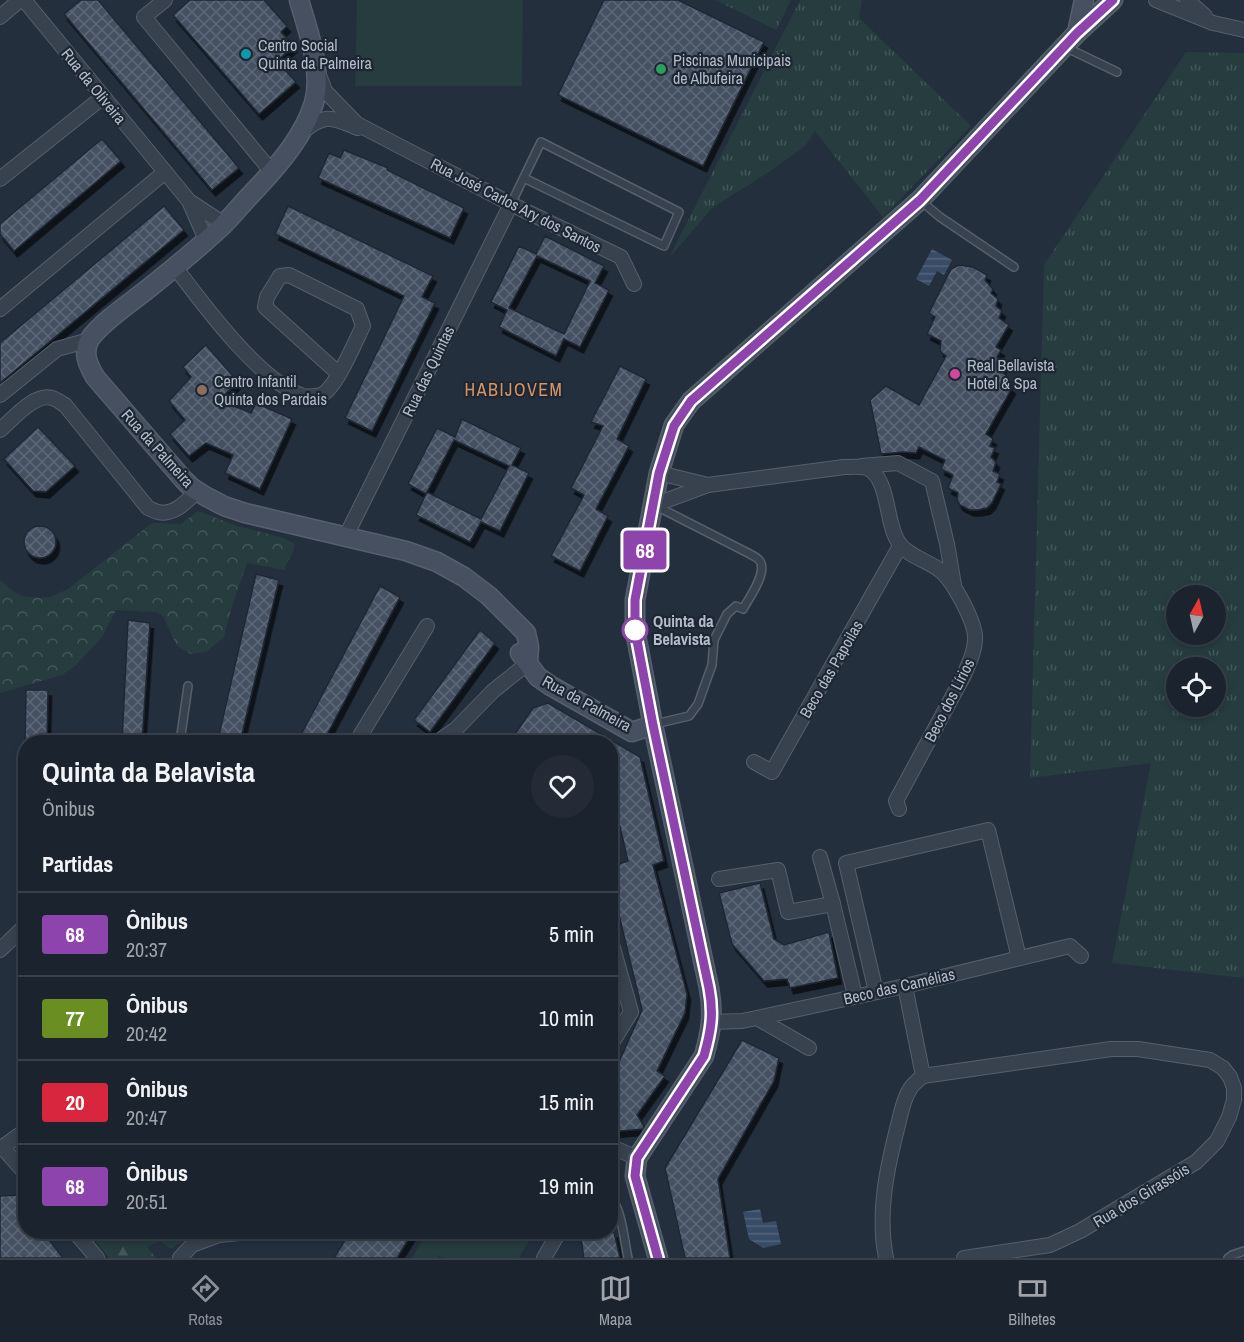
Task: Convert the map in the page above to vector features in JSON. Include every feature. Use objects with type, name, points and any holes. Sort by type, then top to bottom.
[{"type":"street","points":[[0,17],[22,0]]},
{"type":"street","name":"Rua da Oliveira","points":[[22,0],[189,201]]},
{"type":"street","points":[[165,0],[144,17],[272,172]]},
{"type":"street","name":"Rua José Carlos Ary dos Santos","points":[[299,0],[311,39],[315,65],[325,91],[357,124],[621,257],[634,284]]},
{"type":"street","points":[[1071,40],[1084,0]]},
{"type":"street","points":[[658,1258],[635,1176],[637,1158],[704,1056],[712,1022],[709,988],[635,630],[635,600],[659,473],[674,426],[691,401],[920,200],[1071,40],[1113,0]]},
{"type":"street","points":[[1156,0],[1213,23],[1244,30]]},
{"type":"street","points":[[1187,0],[1213,23]]},
{"type":"street","points":[[0,395],[57,349],[89,340],[100,328],[224,224],[272,172],[301,134],[314,103],[317,86],[315,65]]},
{"type":"street","points":[[0,179],[103,97]]},
{"type":"street","name":"Rua José Carlos Ary dos Santos","points":[[301,134],[315,122],[327,118],[385,139]]},
{"type":"street","points":[[0,309],[165,172]]},
{"type":"street","points":[[189,201],[224,224]]},
{"type":"street","points":[[189,201],[206,240]]},
{"type":"street","name":"Rua das Quintas","points":[[345,538],[512,204]]},
{"type":"street","points":[[175,267],[201,302],[250,358],[279,384],[304,397],[322,394],[331,387],[339,374],[363,326],[357,309],[288,275],[280,276],[267,297],[265,306],[339,374]]},
{"type":"street","name":"Rua da Palmeira","points":[[89,340],[86,353],[88,365],[95,377],[183,479],[204,496],[244,513],[406,551],[437,562],[464,577],[489,596],[507,614],[517,650],[538,677],[632,732],[653,725]]},
{"type":"street","points":[[0,430],[30,403],[43,397],[54,398],[65,405],[148,508],[159,513],[171,511],[183,505],[197,491]]},
{"type":"street","points":[[654,505],[708,485],[844,467],[898,463],[932,481],[947,544],[954,587]]},
{"type":"street","points":[[844,467],[865,467],[876,474],[883,489],[894,535],[900,546],[941,571],[954,587]]},
{"type":"street","points":[[659,473],[708,485]]},
{"type":"street","name":"Beco das Papoilas","points":[[754,762],[772,772],[900,546]]},
{"type":"street","name":"Beco dos Lírios","points":[[899,809],[896,801],[972,656],[976,637],[973,624],[954,587]]},
{"type":"street","points":[[361,735],[427,626]]},
{"type":"street","points":[[447,735],[493,691],[528,663]]},
{"type":"street","points":[[876,992],[846,863],[988,830],[1019,958]]},
{"type":"street","points":[[820,857],[855,996]]},
{"type":"street","points":[[720,879],[778,870],[788,912],[833,904]]},
{"type":"street","points":[[2,943],[18,931]]},
{"type":"street","name":"Beco das Camélias","points":[[712,1022],[757,1018],[905,986],[1070,946],[1081,956]]},
{"type":"street","points":[[618,966],[631,1012],[618,1033]]},
{"type":"street","points":[[885,1258],[882,1207],[890,1158],[904,1101],[911,1087],[923,1076],[905,986]]},
{"type":"street","points":[[757,1018],[809,1048]]},
{"type":"street","name":"Rua dos Girassóis","points":[[923,1076],[1111,1049],[1138,1049],[1210,1060],[1223,1068],[1234,1088],[1234,1100],[1229,1117],[1217,1141],[1196,1162],[1080,1231],[1050,1245],[964,1258]]},
{"type":"street","points":[[18,1136],[1,1148],[18,1166]]},
{"type":"street","points":[[618,1150],[637,1158]]},
{"type":"street","points":[[81,1239],[98,1258]]},
{"type":"street","points":[[180,1258],[192,1245],[209,1239]]},
{"type":"street","points":[[544,1258],[555,1239]]},
{"type":"lane","points":[[1071,40],[1117,72]]},
{"type":"lane","points":[[512,204],[524,178],[541,142],[679,212],[664,246],[524,178]]},
{"type":"lane","points":[[920,200],[940,218],[1014,267]]},
{"type":"lane","points":[[653,725],[689,716],[698,704],[712,665],[714,640],[727,614],[736,606],[743,609],[763,569],[760,560],[750,554],[654,505]]},
{"type":"lane","points":[[181,735],[188,686]]},
{"type":"lane","points":[[618,1209],[628,1258]]},
{"type":"lane","points":[[1228,1258],[1244,1251]]},
{"type":"green space","points":[[357,0],[523,0],[522,86],[355,86]]},
{"type":"green space","points":[[715,0],[791,0],[776,30]]},
{"type":"green space","points":[[800,0],[862,0],[859,18],[971,126],[883,217],[815,131],[805,146],[712,208],[669,258]]},
{"type":"green space","points":[[1186,52],[1244,53],[1244,978],[1112,963],[1151,763],[1030,778],[1044,265]]},
{"type":"green space","points":[[198,511],[237,526],[294,543],[285,570],[247,563],[224,637],[206,652],[191,654],[177,646],[163,616],[156,612],[116,610],[102,637],[75,666],[62,675],[0,693],[0,580],[22,596],[50,597],[68,589],[152,523],[181,524]]},
{"type":"green space","points":[[94,1239],[185,1239],[171,1249],[160,1241],[147,1247],[156,1258],[109,1258]]},
{"type":"green space","points":[[423,1239],[530,1239],[519,1258],[443,1258],[437,1255],[440,1258],[412,1258]]},
{"type":"water","points":[[932,249],[952,260],[944,275],[937,271],[929,286],[916,279]]},
{"type":"water","points":[[760,1209],[763,1223],[776,1221],[781,1244],[763,1248],[749,1239],[743,1212]]},
{"type":"building","points":[[81,0],[98,0],[239,168],[212,190],[64,14]]},
{"type":"building","name":"Centro Social Quinta da Palmeira","points":[[190,0],[264,0],[287,26],[281,32],[294,46],[277,61],[296,82],[259,114],[173,15]]},
{"type":"building","name":"Piscinas Municipais de Albufeira","points":[[604,0],[678,0],[764,42],[703,166],[558,95]]},
{"type":"building","points":[[102,139],[121,161],[14,251],[0,234],[0,224]]},
{"type":"building","points":[[344,150],[388,168],[387,170],[464,208],[450,238],[318,178],[329,153],[340,158]]},
{"type":"building","points":[[164,206],[184,230],[0,383],[0,343]]},
{"type":"building","points":[[288,206],[433,276],[422,297],[435,303],[372,431],[345,418],[404,296],[275,234]]},
{"type":"building","points":[[545,236],[604,266],[595,283],[609,290],[580,347],[564,339],[556,356],[499,327],[507,310],[491,302],[519,246],[536,254]],"holes":[[[537,256],[590,281],[564,334],[509,308]]]},
{"type":"building","points":[[959,265],[973,267],[987,275],[985,280],[993,289],[991,293],[998,299],[996,306],[1002,311],[999,318],[1009,325],[996,347],[1001,350],[997,357],[1004,364],[1001,370],[1007,377],[1005,382],[1012,388],[986,434],[993,439],[990,446],[995,448],[991,457],[996,462],[993,471],[1000,474],[997,482],[1001,484],[992,503],[987,508],[978,510],[970,510],[960,505],[957,500],[958,493],[948,488],[953,475],[941,469],[945,460],[919,447],[916,453],[881,454],[870,400],[886,386],[919,405],[946,356],[940,351],[941,341],[927,334],[935,317],[929,313],[951,269]]},
{"type":"building","points":[[206,345],[238,382],[219,400],[251,413],[256,403],[292,419],[260,489],[225,473],[233,455],[206,443],[189,456],[170,434],[185,420],[169,401],[191,377],[183,367]]},
{"type":"building","points":[[620,366],[646,379],[617,439],[629,446],[596,509],[608,516],[580,571],[551,556],[584,495],[571,488],[603,426],[591,422]]},
{"type":"building","points":[[462,419],[521,448],[512,465],[529,473],[500,531],[481,522],[470,542],[416,515],[427,493],[408,484],[437,428],[455,437]],"holes":[[[454,440],[509,466],[481,519],[427,492]]]},
{"type":"building","points":[[38,427],[75,466],[46,492],[33,491],[4,459]]},
{"type":"building","points":[[40,526],[51,531],[56,542],[51,553],[40,558],[29,553],[24,542],[29,531]]},
{"type":"building","points":[[256,574],[279,580],[242,735],[219,735]]},
{"type":"building","points":[[380,586],[400,597],[327,735],[302,733]]},
{"type":"building","points":[[128,620],[150,623],[142,735],[122,735]]},
{"type":"building","points":[[480,630],[495,643],[430,732],[414,720]]},
{"type":"building","points":[[26,690],[48,690],[47,735],[25,735]]},
{"type":"building","points":[[548,703],[603,735],[516,735],[533,708]]},
{"type":"building","points":[[618,744],[640,757],[664,861],[653,865],[687,994],[685,1013],[657,1071],[665,1076],[637,1115],[644,1126],[643,1129],[618,1131],[618,1064],[642,1010],[618,911],[618,864],[628,861],[618,819]]},
{"type":"building","points":[[760,883],[774,939],[784,945],[829,932],[838,978],[790,988],[787,979],[764,981],[732,944],[719,893]]},
{"type":"building","points":[[742,1040],[779,1058],[774,1081],[718,1179],[730,1258],[685,1258],[665,1168]]},
{"type":"building","points":[[16,1195],[18,1198],[18,1239],[48,1239],[63,1258],[0,1258],[0,1196]]},
{"type":"building","points":[[346,1239],[409,1239],[397,1258],[334,1258]]},
{"type":"building","points":[[581,1239],[616,1239],[620,1258],[584,1258]]},
{"type":"bus line","name":"68","points":[[658,1258],[635,1176],[637,1158],[704,1056],[712,1022],[709,988],[635,630],[635,600],[659,473],[674,426],[691,401],[920,200],[1077,33],[1113,0]]},
{"type":"place","name":"Centro Social Quinta da Palmeira","points":[[246,54]]},
{"type":"place","name":"Piscinas Municipais de Albufeira","points":[[661,69]]},
{"type":"place","name":"Real Bellavista Hotel & Spa","points":[[955,374]]},
{"type":"place","name":"Centro Infantil Quinta dos Pardais","points":[[202,390]]},
{"type":"place","name":"Quinta da Belavista","points":[[635,630]]},
{"type":"district","name":"HABIJOVEM","points":[[514,390]]}]
